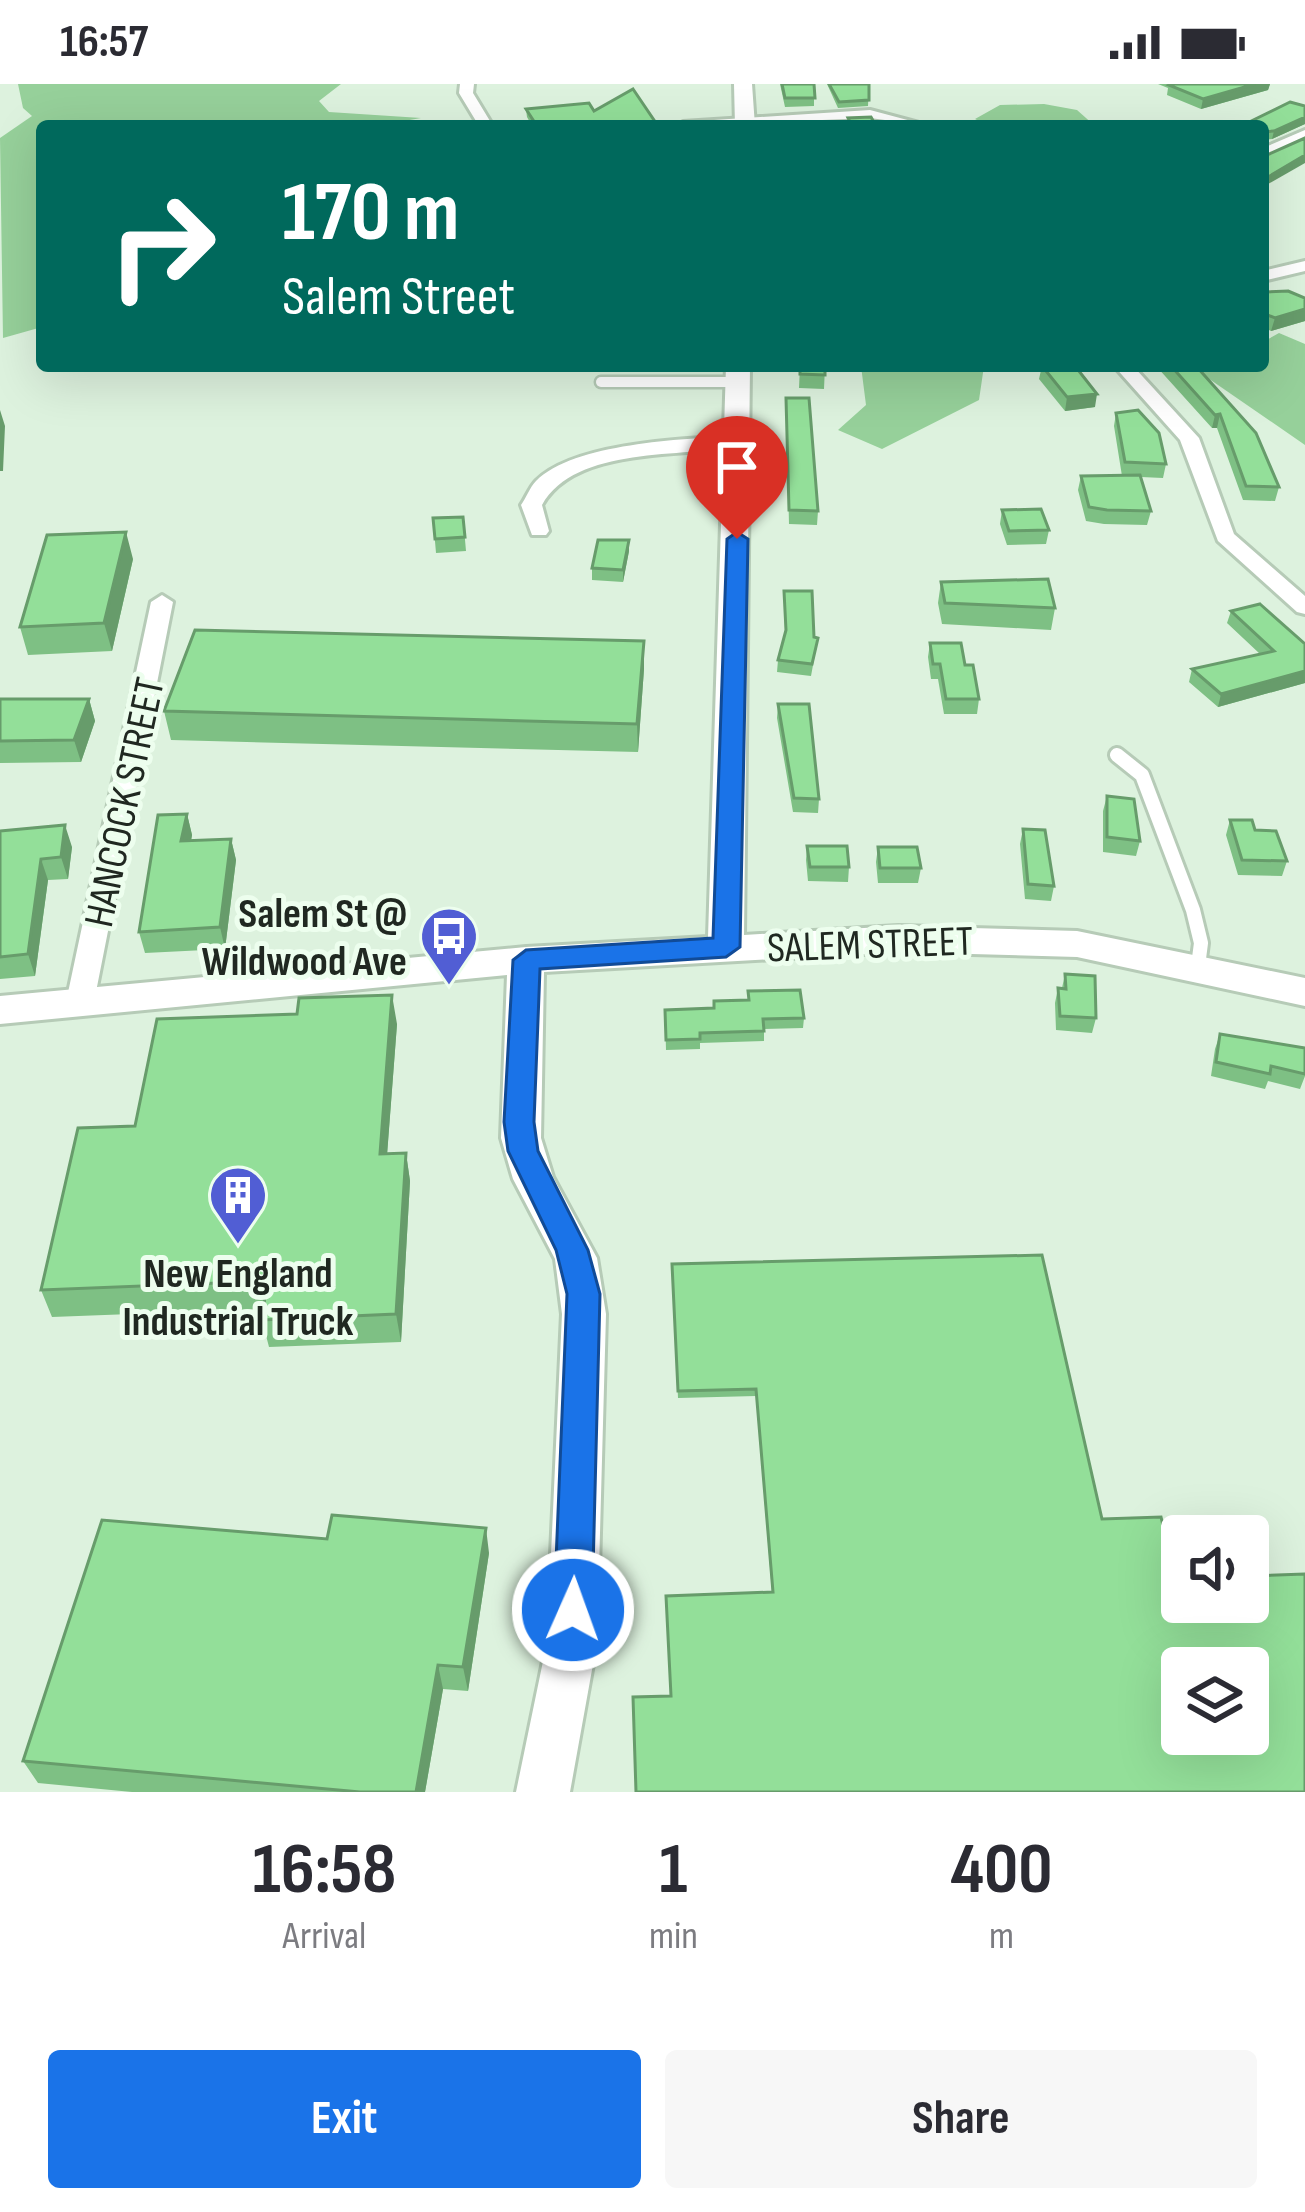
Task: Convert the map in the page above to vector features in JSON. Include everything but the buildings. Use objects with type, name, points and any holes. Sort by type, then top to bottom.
[{"type":"street","points":[[467,84],[466,94],[482,120]]},
{"type":"street","points":[[743,84],[745,120]]},
{"type":"street","points":[[805,120],[876,114],[900,120]]},
{"type":"street","points":[[1269,151],[1305,134]]},
{"type":"street","points":[[1128,372],[1189,438],[1225,537],[1305,608]]},
{"type":"street","points":[[726,947],[739,492],[737,374]]},
{"type":"street","points":[[538,532],[531,517],[532,500],[550,479],[566,470],[603,458],[735,442]]},
{"type":"street","name":"HANCOCK STREET","points":[[80,1002],[162,602]]},
{"type":"street","name":"SALEM STREET","points":[[0,1010],[526,960],[726,947],[998,939],[1077,944],[1305,992]]},
{"type":"street","points":[[526,960],[519,1122],[523,1151],[572,1250],[584,1294],[572,1642],[543,1792]]},
{"type":"lane","points":[[601,382],[737,374]]},
{"type":"lane","points":[[1118,755],[1142,775],[1192,910],[1201,943],[1198,966]]},
{"type":"green space","points":[[18,84],[341,84],[319,101],[329,112],[421,118],[36,120],[36,329],[3,338],[0,138],[32,116],[23,108]]},
{"type":"green space","points":[[1044,104],[1077,110],[1088,120],[975,119],[1000,105]]},
{"type":"green space","points":[[1279,333],[1305,344],[1305,445],[1201,372],[1269,372],[1269,339]]},
{"type":"green space","points":[[862,372],[983,372],[979,400],[882,449],[838,430],[866,405]]},
{"type":"place","name":"Salem St @ Wildwood Ave","points":[[449,987]]},
{"type":"place","name":"New England Industrial Truck","points":[[238,1246]]},
{"type":"route","points":[[573,1610],[584,1294],[572,1250],[523,1151],[519,1122],[526,960],[726,947],[737,539]]}]
